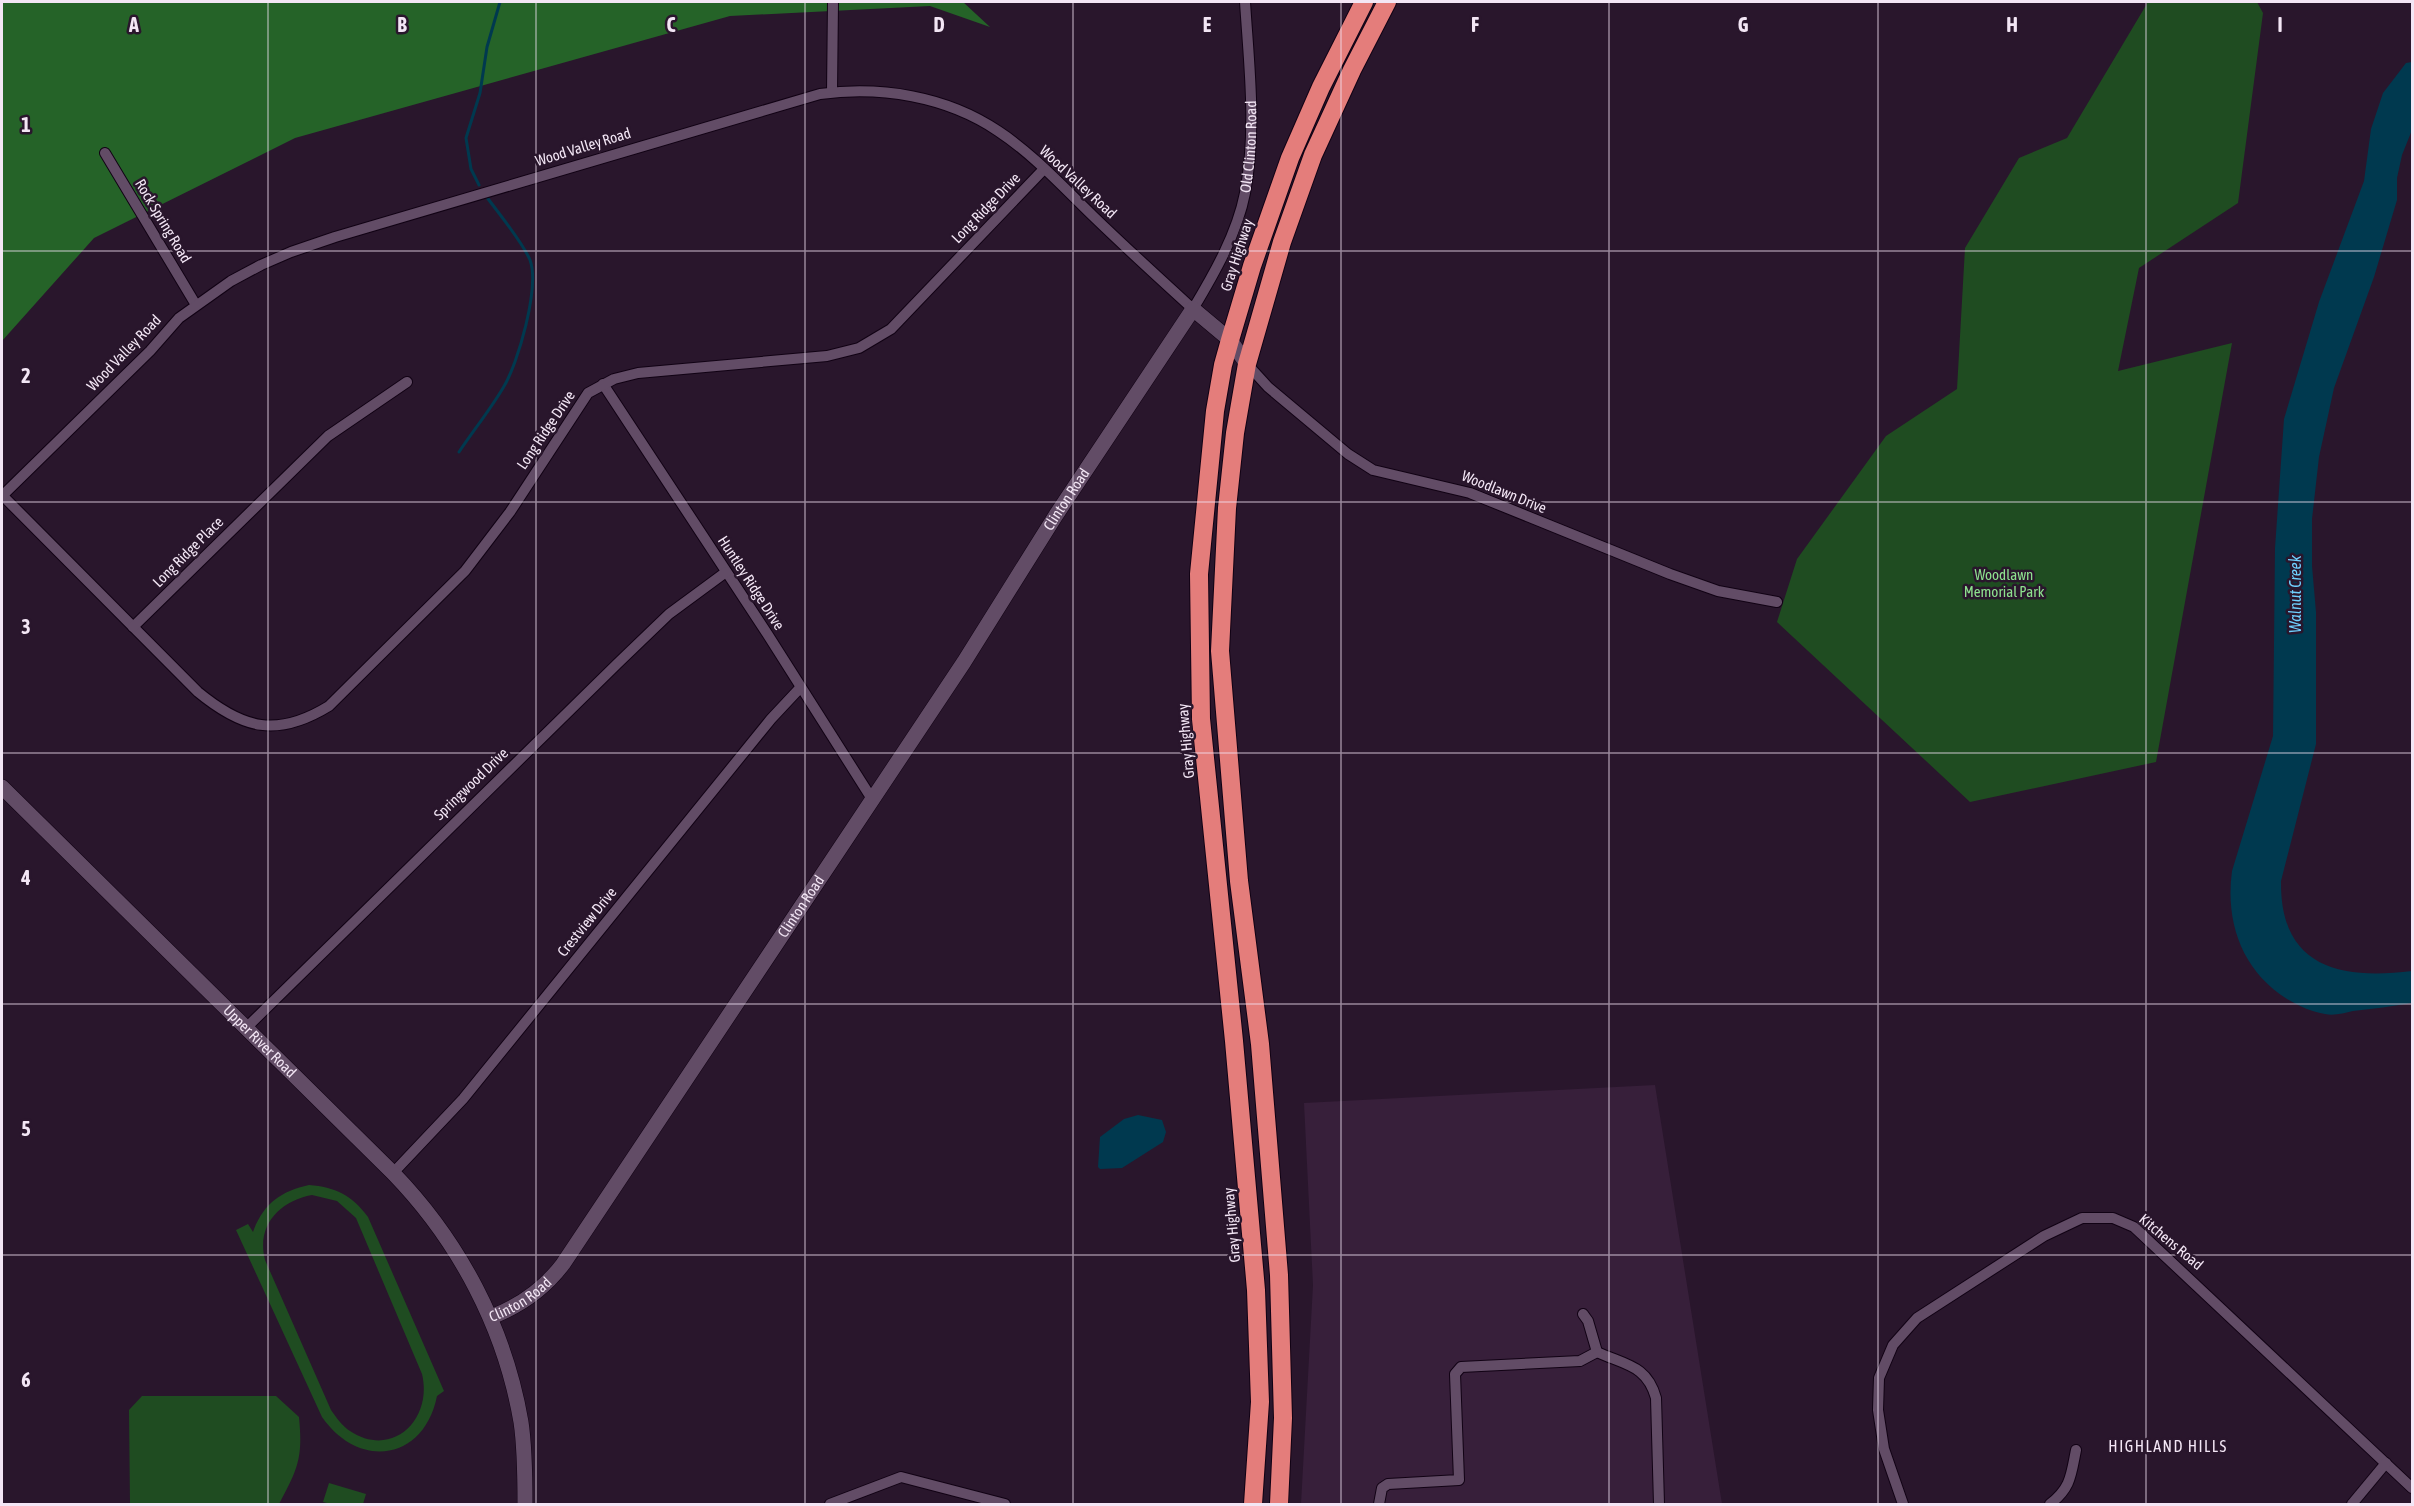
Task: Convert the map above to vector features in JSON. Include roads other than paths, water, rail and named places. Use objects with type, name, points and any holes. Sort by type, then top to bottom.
[{"type":"highway","name":"Gray Highway","points":[[1253,1504],[1260,1402],[1256,1290],[1234,1041],[1201,719],[1199,574],[1215,411],[1230,340],[1252,266],[1290,158],[1321,87],[1364,2]]},
{"type":"highway","points":[[1279,1504],[1283,1418],[1279,1275],[1260,1044],[1239,881],[1220,651],[1229,479],[1247,364],[1282,242],[1313,155],[1352,70],[1387,2]]},
{"type":"street","points":[[832,92],[833,2]]},
{"type":"street","name":"Old Clinton Road","points":[[1193,309],[1212,279],[1245,195],[1251,149],[1252,114],[1245,2]]},
{"type":"street","name":"Wood Valley Road","points":[[2,496],[150,351],[179,318],[231,281],[261,265],[334,237],[797,99],[832,92],[885,92],[916,96],[957,109],[998,131],[1044,169],[1193,309]]},
{"type":"street","name":"Rock Spring Road","points":[[105,153],[196,305]]},
{"type":"street","name":"Long Ridge Drive","points":[[133,627],[198,692],[222,712],[237,719],[264,725],[296,722],[312,716],[328,706],[465,571],[510,512],[588,393],[625,375],[827,356],[859,348],[891,329],[1044,169]]},
{"type":"street","points":[[1193,309],[1230,340],[1247,364]]},
{"type":"street","name":"Clinton Road","points":[[525,1504],[521,1424],[510,1377],[491,1317],[513,1308],[535,1294],[551,1280],[563,1264],[964,662],[1056,515],[1193,309]]},
{"type":"street","name":"Woodlawn Drive","points":[[1247,364],[1269,387],[1339,447],[1373,470],[1470,493],[1603,548],[1718,591],[1778,602]]},
{"type":"street","name":"Long Ridge Place","points":[[133,627],[328,436],[407,382]]},
{"type":"street","name":"Huntley Ridge Drive","points":[[603,384],[872,799]]},
{"type":"street","points":[[2,496],[133,627]]},
{"type":"street","name":"Springwood Drive","points":[[246,1028],[669,614],[726,572]]},
{"type":"street","name":"Crestview Drive","points":[[393,1173],[463,1099],[771,719],[801,688]]},
{"type":"street","name":"Upper River Road","points":[[2,787],[412,1193],[447,1238],[491,1317]]},
{"type":"street","name":"Kitchens Road","points":[[1903,1504],[1884,1449],[1878,1410],[1879,1378],[1893,1345],[1917,1318],[2044,1236],[2082,1218],[2114,1218],[2134,1227],[2412,1488]]},
{"type":"street","points":[[1582,1314],[1588,1321],[1597,1352]]},
{"type":"street","points":[[1379,1504],[1382,1488],[1388,1484],[1459,1480],[1455,1374],[1457,1369],[1580,1361],[1597,1352]]},
{"type":"street","points":[[1597,1352],[1636,1368],[1647,1376],[1653,1386],[1656,1398],[1659,1504]]},
{"type":"street","points":[[2050,1504],[2063,1494],[2071,1479],[2076,1450]]},
{"type":"street","points":[[2352,1504],[2386,1463]]},
{"type":"street","points":[[830,1504],[901,1477],[1005,1504]]},
{"type":"water","name":"Walnut Creek","points":[[2412,62],[2412,130],[2402,155],[2397,178],[2397,200],[2374,277],[2334,388],[2319,457],[2312,519],[2312,566],[2316,612],[2316,744],[2281,881],[2283,910],[2291,933],[2303,950],[2319,962],[2338,969],[2361,973],[2412,971],[2412,1003],[2328,1015],[2301,1006],[2271,988],[2248,960],[2234,927],[2231,909],[2232,871],[2273,736],[2275,548],[2284,419],[2319,302],[2364,181],[2371,129],[2383,93],[2406,63]]},
{"type":"water","points":[[1138,1115],[1162,1120],[1166,1132],[1163,1142],[1122,1168],[1100,1169],[1098,1167],[1100,1137],[1124,1119]]},
{"type":"waterway","points":[[479,185],[471,169],[466,138],[480,93],[487,47],[500,2]]},
{"type":"waterway","points":[[459,452],[509,377],[526,325],[532,288],[530,260],[516,236],[486,196]]},
{"type":"district","name":"HIGHLAND HILLS","points":[[2168,1446]]},
{"type":"park label","name":"Woodlawn Memorial Park","points":[[2004,584]]}]
